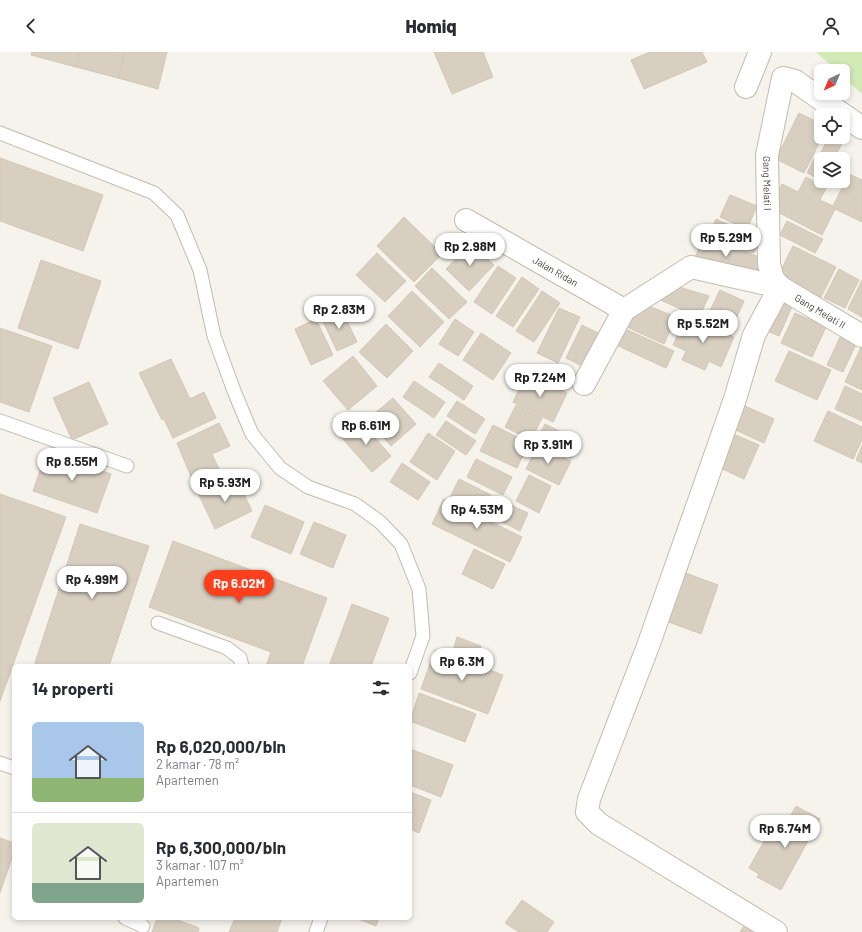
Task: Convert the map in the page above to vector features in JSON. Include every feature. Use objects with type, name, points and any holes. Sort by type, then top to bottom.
[{"type":"street","points":[[746,87],[760,52]]},
{"type":"street","name":"Gang Melati I","points":[[780,286],[773,279],[769,264],[767,155],[783,78],[795,81],[862,128]]},
{"type":"street","name":"Jalan Ridan","points":[[466,220],[624,310]]},
{"type":"street","points":[[584,384],[624,310],[691,268],[780,286],[754,335],[735,399],[648,646],[589,799],[587,812],[598,824],[776,932]]},
{"type":"street","name":"Gang Melati II","points":[[780,286],[862,336]]},
{"type":"lane","points":[[0,133],[154,193],[178,215],[200,270],[214,336],[234,391],[252,434],[280,468],[308,487],[355,504],[380,522],[400,544],[419,589],[423,636],[412,667]]},
{"type":"lane","points":[[0,421],[127,466]]},
{"type":"lane","points":[[158,623],[227,648],[240,658],[242,664]]},
{"type":"lane","points":[[0,763],[12,767]]},
{"type":"lane","points":[[129,920],[143,926]]},
{"type":"lane","points":[[316,932],[320,920]]},
{"type":"green space","points":[[816,52],[862,52],[862,94],[850,83],[850,64],[829,64]]},
{"type":"building","points":[[32,52],[80,52],[76,67],[31,55]]},
{"type":"building","points":[[80,52],[125,52],[118,78],[76,67]]},
{"type":"building","points":[[125,52],[167,52],[158,89],[118,78]]},
{"type":"building","points":[[434,52],[483,52],[493,77],[452,94]]},
{"type":"building","points":[[650,52],[702,52],[707,62],[644,89],[631,60]]},
{"type":"building","points":[[799,113],[814,120],[814,144],[818,144],[804,173],[776,159]]},
{"type":"building","points":[[825,144],[842,144],[838,152],[821,152]]},
{"type":"building","points":[[0,158],[103,195],[83,251],[0,221]]},
{"type":"building","points":[[814,159],[814,176],[807,173]]},
{"type":"building","points":[[850,174],[862,180],[862,222],[835,209],[822,235],[770,208],[782,184],[798,192],[806,177],[814,181],[814,188],[826,188],[820,200],[833,206],[842,188],[850,188]]},
{"type":"building","points":[[730,195],[757,206],[747,229],[720,217]]},
{"type":"building","points":[[404,217],[442,254],[414,282],[377,246]]},
{"type":"building","points":[[716,219],[760,239],[754,253],[709,234]]},
{"type":"building","points":[[787,221],[823,239],[815,253],[780,235]]},
{"type":"building","points":[[706,233],[765,260],[755,277],[691,266]]},
{"type":"building","points":[[471,243],[494,265],[469,291],[446,269]]},
{"type":"building","points":[[793,246],[836,267],[821,297],[778,276]]},
{"type":"building","points":[[377,253],[406,281],[385,302],[356,275]]},
{"type":"building","points":[[41,260],[101,281],[78,349],[18,328]]},
{"type":"building","points":[[498,266],[516,278],[492,314],[474,302]]},
{"type":"building","points":[[432,268],[467,302],[449,319],[415,286]]},
{"type":"building","points":[[839,269],[859,280],[845,308],[824,298]]},
{"type":"building","points":[[522,277],[539,289],[513,327],[496,316]]},
{"type":"building","points":[[862,280],[862,317],[848,309]]},
{"type":"building","points":[[672,285],[709,296],[699,317],[658,299]]},
{"type":"building","points":[[720,290],[744,301],[731,330],[706,319]]},
{"type":"building","points":[[412,291],[444,322],[420,347],[388,316]]},
{"type":"building","points":[[542,291],[560,303],[534,342],[516,331]]},
{"type":"building","points":[[780,293],[795,300],[779,336],[763,329]]},
{"type":"building","points":[[641,303],[676,317],[664,344],[627,327]]},
{"type":"building","points":[[341,308],[357,342],[337,351],[321,317]]},
{"type":"building","points":[[559,308],[580,317],[558,363],[537,353]]},
{"type":"building","points":[[795,313],[826,327],[812,357],[781,343]]},
{"type":"building","points":[[686,316],[734,337],[721,367],[709,361],[705,370],[682,360],[686,351],[673,345]]},
{"type":"building","points":[[316,319],[333,355],[311,365],[295,329]]},
{"type":"building","points":[[455,319],[474,332],[458,356],[439,344]]},
{"type":"building","points":[[386,324],[413,351],[387,378],[359,352]]},
{"type":"building","points":[[582,325],[598,333],[582,366],[566,358]]},
{"type":"building","points":[[621,327],[674,351],[666,368],[614,344]]},
{"type":"building","points":[[0,328],[52,346],[29,412],[0,402]]},
{"type":"building","points":[[481,333],[511,353],[493,380],[463,360]]},
{"type":"building","points":[[842,333],[858,340],[843,372],[827,365]]},
{"type":"building","points":[[862,345],[862,390],[845,382]]},
{"type":"building","points":[[789,351],[831,370],[817,400],[775,381]]},
{"type":"building","points":[[353,356],[377,386],[348,410],[323,381]]},
{"type":"building","points":[[171,359],[190,399],[204,392],[216,418],[173,438],[164,419],[162,420],[139,373]]},
{"type":"building","points":[[439,363],[473,386],[464,400],[429,377]]},
{"type":"building","points":[[527,373],[567,393],[553,422],[513,402]]},
{"type":"building","points":[[414,381],[445,402],[434,418],[403,397]]},
{"type":"building","points":[[89,382],[108,424],[72,440],[53,398]]},
{"type":"building","points":[[845,386],[862,394],[862,421],[835,409]]},
{"type":"building","points":[[393,398],[416,424],[391,446],[368,419]]},
{"type":"building","points":[[457,401],[485,419],[475,434],[447,416]]},
{"type":"building","points":[[738,403],[774,419],[764,443],[727,426]]},
{"type":"building","points":[[516,405],[542,418],[531,440],[505,427]]},
{"type":"building","points":[[828,411],[862,427],[862,440],[853,459],[814,441]]},
{"type":"building","points":[[360,421],[391,456],[372,472],[341,437]]},
{"type":"building","points":[[446,421],[476,441],[466,455],[436,435]]},
{"type":"building","points":[[219,423],[230,446],[212,454],[223,478],[197,491],[177,443]]},
{"type":"building","points":[[545,424],[579,441],[571,458],[536,441]]},
{"type":"building","points":[[493,425],[529,443],[517,468],[480,451]]},
{"type":"building","points":[[428,433],[455,451],[437,480],[410,462]]},
{"type":"building","points":[[731,433],[759,445],[744,479],[716,466]]},
{"type":"building","points":[[538,445],[571,461],[559,485],[526,469]]},
{"type":"building","points":[[862,446],[862,463],[856,460]]},
{"type":"building","points":[[47,451],[111,474],[97,513],[33,491]]},
{"type":"building","points":[[476,459],[512,477],[503,495],[467,477]]},
{"type":"building","points":[[402,463],[430,482],[418,500],[390,482]]},
{"type":"building","points":[[529,475],[551,486],[539,513],[516,501]]},
{"type":"building","points":[[236,478],[252,511],[215,529],[199,495]]},
{"type":"building","points":[[459,479],[491,495],[482,514],[450,498]]},
{"type":"building","points":[[0,494],[66,517],[0,701]]},
{"type":"building","points":[[444,499],[522,537],[510,562],[432,524]]},
{"type":"building","points":[[500,500],[528,513],[520,531],[492,517]]},
{"type":"building","points":[[265,505],[304,522],[291,554],[251,537]]},
{"type":"building","points":[[314,522],[346,535],[333,568],[300,554]]},
{"type":"building","points":[[80,524],[149,546],[110,664],[35,664]]},
{"type":"building","points":[[173,541],[327,598],[303,664],[267,664],[271,652],[149,607]]},
{"type":"building","points":[[474,549],[505,564],[493,589],[462,574]]},
{"type":"building","points":[[683,572],[718,585],[701,634],[666,621]]},
{"type":"building","points":[[352,604],[389,618],[372,664],[330,664]]},
{"type":"building","points":[[457,637],[481,646],[476,660],[453,651]]},
{"type":"building","points":[[435,650],[503,675],[488,714],[421,689]]},
{"type":"building","points":[[419,693],[476,714],[465,742],[412,722],[412,715]]},
{"type":"building","points":[[412,750],[453,765],[441,797],[412,786]]},
{"type":"building","points":[[412,793],[431,800],[419,833],[412,830]]},
{"type":"building","points":[[796,806],[820,819],[781,890],[757,877],[759,874],[749,868],[766,838],[775,843]]},
{"type":"building","points":[[0,838],[12,842],[12,858],[0,893]]},
{"type":"building","points":[[522,900],[554,922],[547,932],[519,932],[505,923]]},
{"type":"building","points":[[156,920],[177,920],[199,928],[198,932],[152,932]]},
{"type":"building","points":[[234,920],[281,920],[277,932],[229,932]]},
{"type":"building","points":[[361,920],[378,920],[376,926]]},
{"type":"building","points":[[746,923],[762,932],[740,932]]}]
